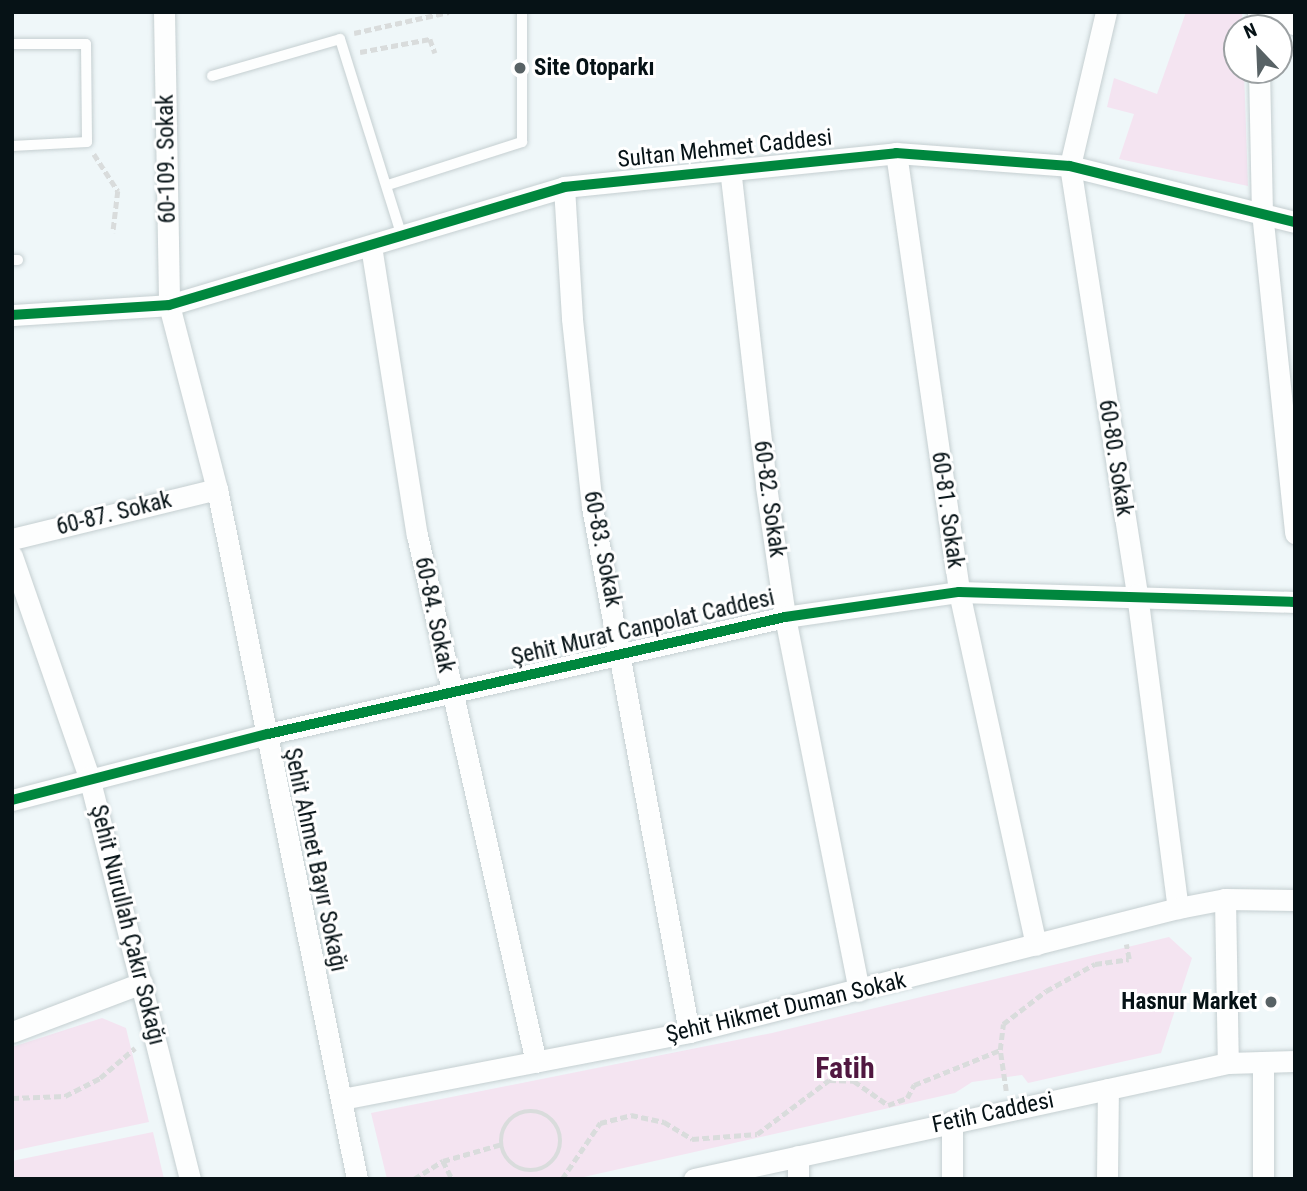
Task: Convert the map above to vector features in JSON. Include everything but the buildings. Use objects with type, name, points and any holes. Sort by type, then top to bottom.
[{"type":"street","name":"60-109. Sokak","points":[[164,12],[169,305]]},
{"type":"street","name":"60-80. Sokak","points":[[1105,12],[1070,166],[1137,594],[1178,908]]},
{"type":"street","points":[[1259,84],[1262,212],[1295,533]]},
{"type":"street","name":"Sultan Mehmet Caddesi","points":[[12,315],[169,305],[565,187],[896,153],[1070,166],[1295,222]]},
{"type":"street","name":"60-81. Sokak","points":[[896,153],[959,592],[1037,945]]},
{"type":"street","name":"60-82. Sokak","points":[[730,168],[765,486],[785,617],[859,992]]},
{"type":"street","name":"60-83. Sokak","points":[[565,187],[572,319],[592,508],[623,655],[690,1032]]},
{"type":"street","name":"60-84. Sokak","points":[[371,246],[417,535],[450,693],[536,1062]]},
{"type":"street","name":"Şehit Ahmet Bayır Sokağı","points":[[169,305],[216,489],[268,734],[356,1179]]},
{"type":"street","name":"60-87. Sokak","points":[[12,539],[216,489]]},
{"type":"street","name":"Şehit Nurullah Çakır Sokağı","points":[[12,556],[89,776],[190,1179]]},
{"type":"street","name":"Şehit Murat Canpolat Caddesi","points":[[12,800],[89,776],[785,617],[959,592],[1137,594],[1295,602]]},
{"type":"street","points":[[1225,899],[1228,1063]]},
{"type":"street","name":"Şehit Hikmet Duman Sokak","points":[[342,1099],[690,1032],[859,992],[1178,908],[1225,899],[1295,900]]},
{"type":"street","points":[[12,1032],[142,983]]},
{"type":"street","name":"Fetih Caddesi","points":[[694,1179],[1228,1063],[1295,1061]]},
{"type":"street","points":[[1263,1179],[1264,1062]]},
{"type":"street","points":[[1108,1088],[1108,1179]]},
{"type":"street","points":[[952,1121],[952,1179]]},
{"type":"street","points":[[798,1156],[798,1179]]},
{"type":"lane","points":[[388,185],[522,142],[522,12]]},
{"type":"lane","points":[[212,76],[340,39],[388,185],[402,237]]},
{"type":"lane","points":[[12,44],[86,44],[87,142],[12,146]]},
{"type":"path","points":[[340,39],[449,12]]},
{"type":"path","points":[[345,54],[430,39],[435,54]]},
{"type":"path","points":[[87,142],[118,191],[113,233]]},
{"type":"path","points":[[1009,1109],[1000,1050],[1003,1024],[1015,1012],[1095,964],[1129,959],[1121,923]]},
{"type":"path","points":[[12,1097],[65,1096],[100,1078],[154,1032]]},
{"type":"path","points":[[562,1179],[600,1123],[631,1115],[664,1122],[692,1139],[757,1135],[828,1080],[854,1081],[888,1105],[907,1098],[914,1084],[1000,1050]]},
{"type":"path","points":[[529,1112],[547,1116],[561,1139],[551,1164],[534,1171],[516,1167],[502,1144],[512,1119],[529,1112]]},
{"type":"path","points":[[414,1179],[443,1161],[502,1144]]},
{"type":"path","points":[[443,1161],[452,1179]]},
{"type":"shaded area","points":[[1186,12],[1242,12],[1223,14],[1223,84],[1244,84],[1248,186],[1119,159],[1134,114],[1107,107],[1114,78],[1157,94]]},
{"type":"shaded area","points":[[1169,937],[1192,958],[1161,1053],[1028,1083],[1022,1075],[972,1082],[955,1093],[575,1179],[387,1179],[371,1113],[772,1033]]},
{"type":"shaded area","points":[[102,1018],[126,1028],[149,1122],[12,1151],[12,1047]]},
{"type":"shaded area","points":[[153,1132],[164,1179],[12,1179],[12,1161]]},
{"type":"cycle path","points":[[12,315],[169,305],[564,187],[896,153],[1070,166],[1295,222]]},
{"type":"cycle path","points":[[12,800],[268,734],[785,617],[959,592],[1295,602]]},
{"type":"place","name":"Site Otoparkı","points":[[520,68]]},
{"type":"place","name":"Hasnur Market","points":[[1271,1002]]},
{"type":"district","name":"Fatih","points":[[845,1068]]}]
